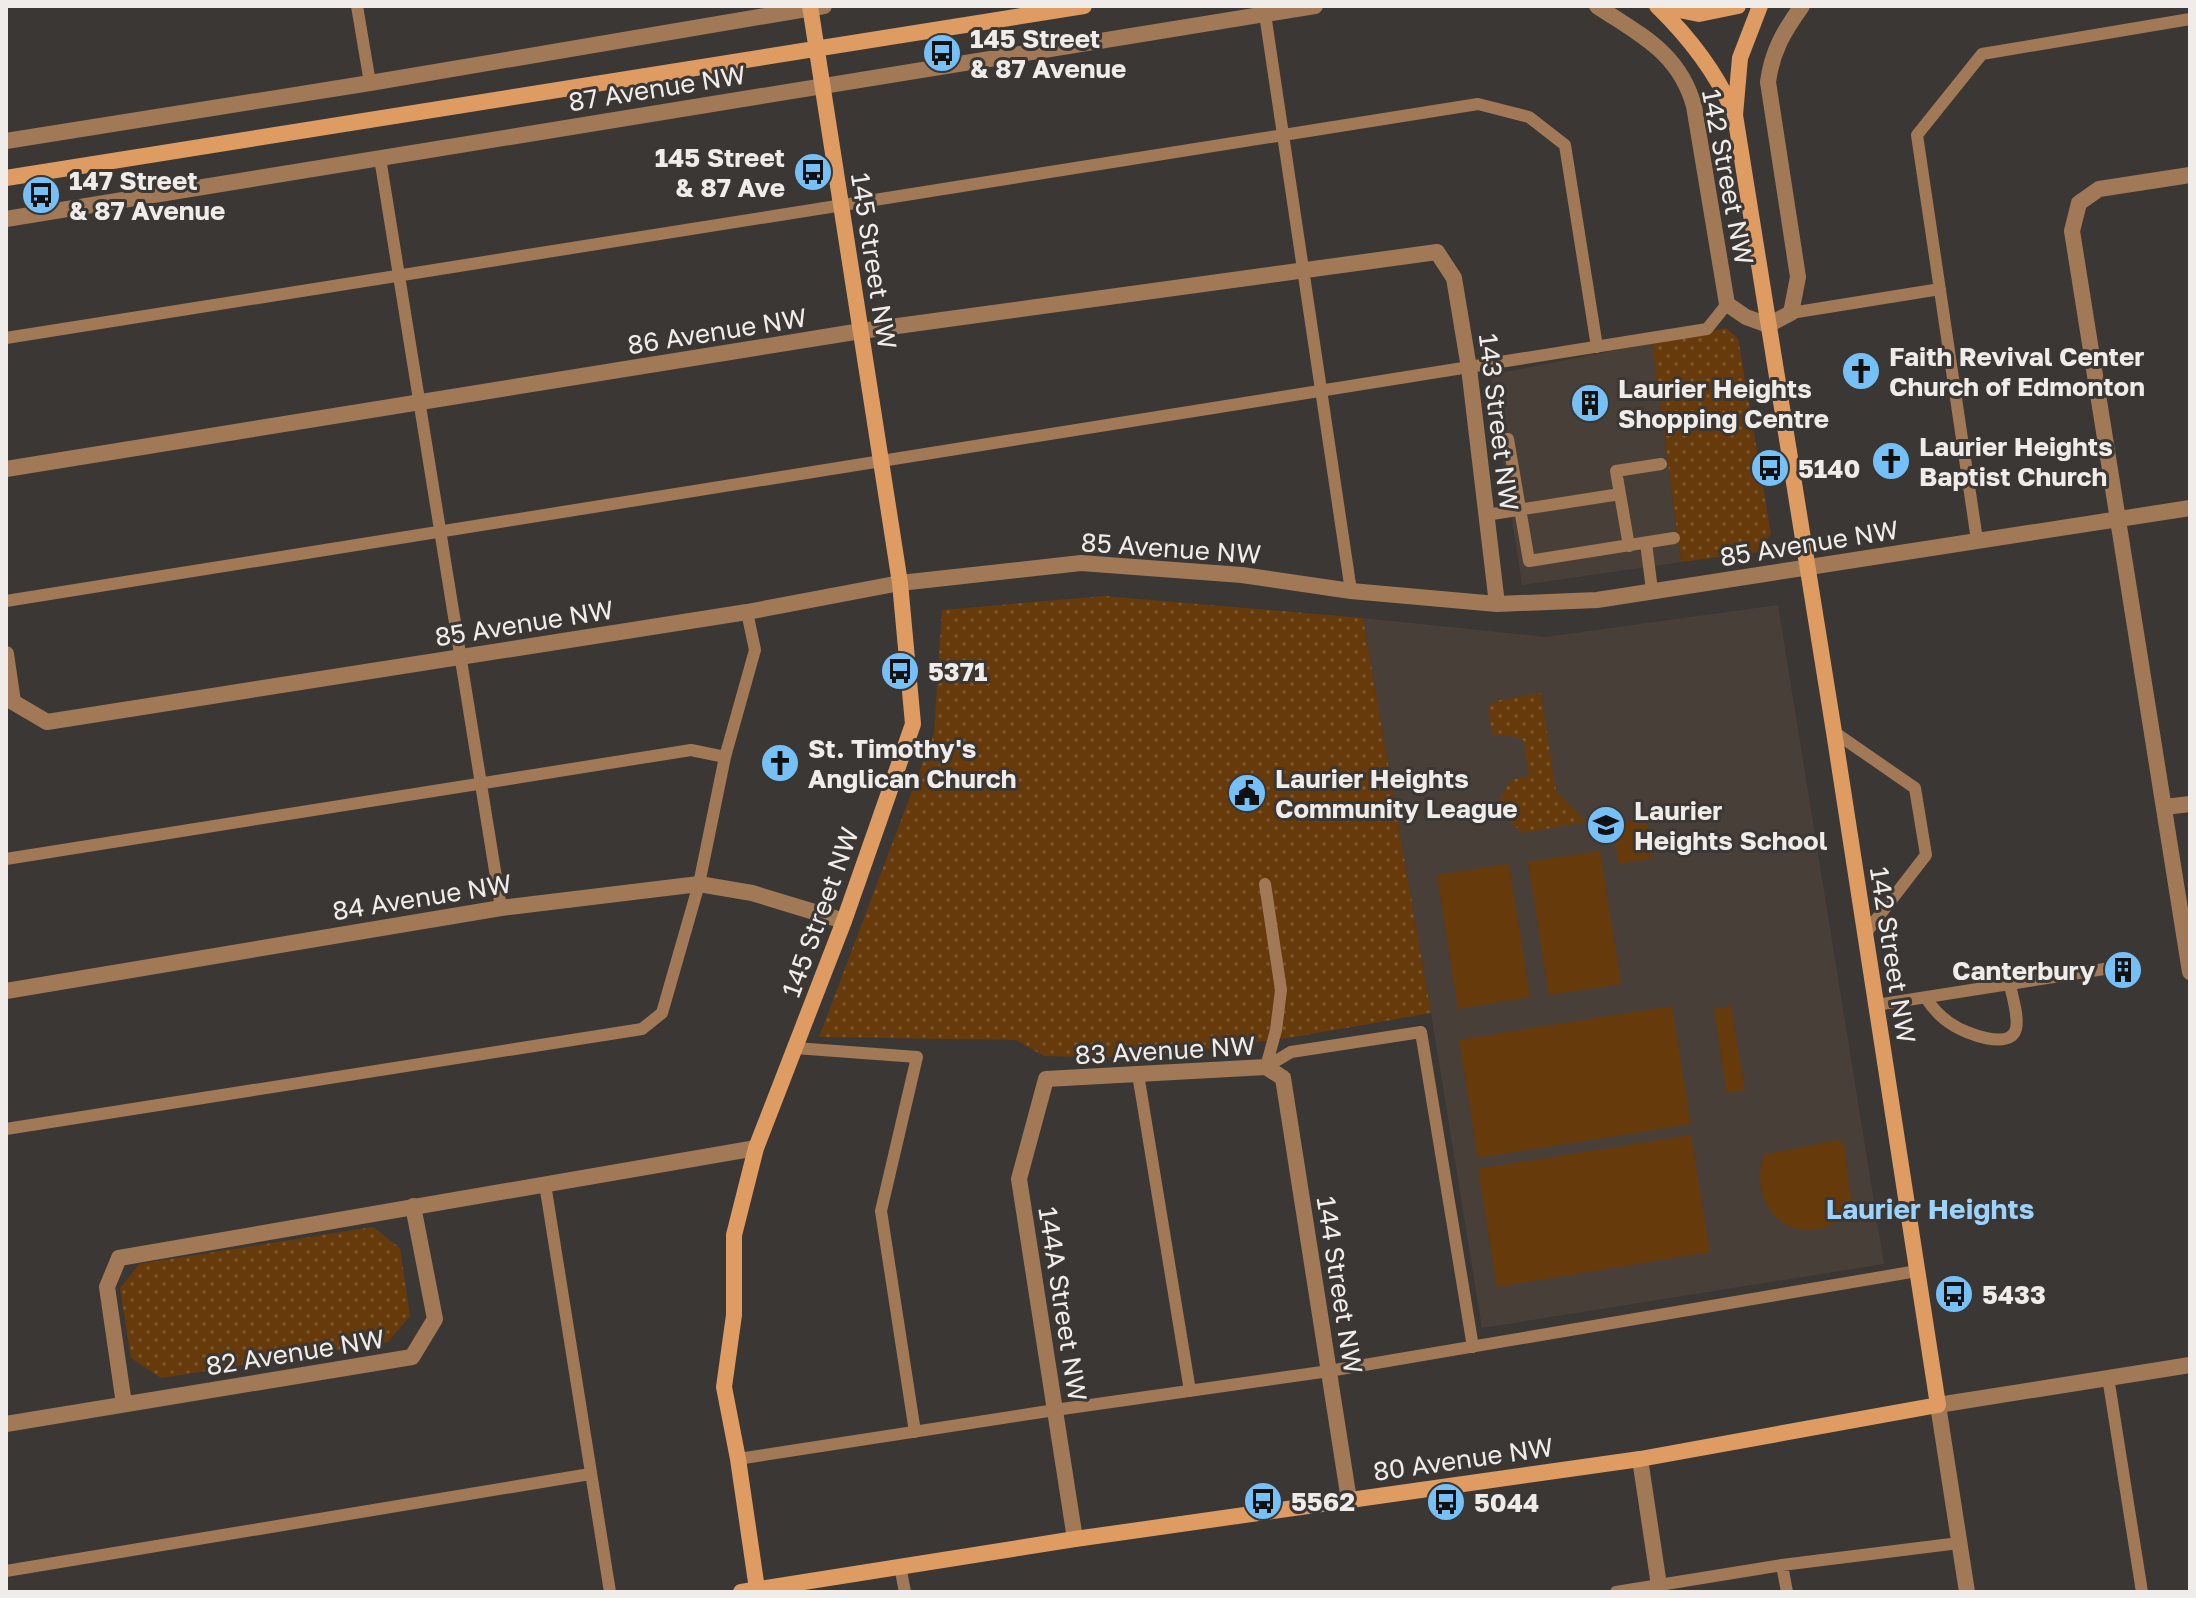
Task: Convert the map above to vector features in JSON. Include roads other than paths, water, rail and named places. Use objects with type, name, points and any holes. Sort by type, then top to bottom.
[{"type":"street","name":"87 Avenue NW","points":[[6,178],[1084,6]]},
{"type":"street","name":"87 Avenue NW","points":[[6,219],[1315,6]]},
{"type":"street","name":"142 Street NW","points":[[1597,6],[1668,56],[1690,92],[1727,304],[1746,317],[1768,325]]},
{"type":"street","name":"142 Street NW","points":[[1657,6],[1697,49],[1735,115]]},
{"type":"street","points":[[1657,6],[1699,14],[1738,6]]},
{"type":"street","name":"142 Street NW","points":[[1760,6],[1740,58],[1735,115],[1967,1592]]},
{"type":"street","name":"142 Street NW","points":[[1791,313],[1798,277],[1768,82],[1781,36],[1802,6]]},
{"type":"street","name":"87 Avenue NW","points":[[6,141],[815,7]]},
{"type":"street","name":"145 Street NW","points":[[752,1591],[738,1459],[724,1387],[734,1315],[734,1235],[756,1148],[844,921],[913,724],[900,583],[816,48],[815,7]]},
{"type":"street","points":[[2190,175],[2099,189],[2079,203],[2072,231],[2190,972]]},
{"type":"street","name":"86 Avenue NW","points":[[6,469],[861,331],[1437,252]]},
{"type":"street","name":"143 Street NW","points":[[1437,252],[1454,278],[1469,368],[1497,604]]},
{"type":"street","points":[[1768,325],[1791,313]]},
{"type":"street","name":"85 Avenue NW","points":[[6,654],[13,702],[47,722],[747,612],[900,583],[1081,563],[1242,575],[1351,591],[1497,604],[1597,600],[2190,508]]},
{"type":"street","points":[[2165,807],[2190,804]]},
{"type":"street","name":"84 Avenue NW","points":[[6,991],[501,908],[699,884],[752,893],[844,921]]},
{"type":"street","name":"83 Avenue NW","points":[[1046,1079],[1266,1067],[1283,1078]]},
{"type":"street","name":"144 Street NW","points":[[1283,1078],[1349,1500]]},
{"type":"street","name":"144A Street NW","points":[[1046,1079],[1019,1179],[1075,1539]]},
{"type":"street","points":[[124,1404],[107,1287],[119,1258],[756,1148]]},
{"type":"street","name":"82 Avenue NW","points":[[6,1424],[412,1357],[435,1319],[413,1206]]},
{"type":"street","name":"80 Avenue NW","points":[[752,1591],[1075,1539],[1640,1459],[1938,1405],[2190,1365]]},
{"type":"street","points":[[1640,1459],[1659,1588]]},
{"type":"lane","points":[[357,6],[370,83]]},
{"type":"lane","points":[[1265,14],[1351,591]]},
{"type":"lane","points":[[1977,540],[1917,135],[1982,54],[2190,19]]},
{"type":"lane","points":[[6,338],[1478,104],[1529,117],[1565,145],[1597,347]]},
{"type":"lane","points":[[380,158],[501,908]]},
{"type":"lane","points":[[1791,313],[1940,289]]},
{"type":"lane","points":[[6,601],[1707,329],[1727,304]]},
{"type":"lane","points":[[1508,439],[1529,561],[1674,538]]},
{"type":"lane","points":[[1629,546],[1616,471],[1661,464]]},
{"type":"lane","points":[[1486,515],[1620,494]]},
{"type":"lane","points":[[1646,543],[1652,590]]},
{"type":"lane","points":[[6,1129],[642,1029],[662,1013],[699,884],[725,757],[755,650],[747,612]]},
{"type":"lane","points":[[1834,732],[1915,788],[1926,855],[1865,934]]},
{"type":"lane","points":[[6,859],[691,750],[725,757]]},
{"type":"lane","points":[[1265,884],[1281,990],[1276,1030],[1266,1067]]},
{"type":"lane","points":[[1876,1005],[2104,969]]},
{"type":"lane","points":[[1926,998],[1955,1027],[1992,1040],[2005,1039],[2012,1036],[2016,1029],[2010,984]]},
{"type":"lane","points":[[1266,1067],[1291,1052],[1421,1032],[1473,1347]]},
{"type":"lane","points":[[795,1048],[917,1057],[881,1211],[915,1432]]},
{"type":"lane","points":[[1138,1074],[1190,1391]]},
{"type":"lane","points":[[545,1184],[610,1592]]},
{"type":"lane","points":[[738,1459],[1329,1371],[1917,1271]]},
{"type":"lane","points":[[2108,1377],[2142,1592]]},
{"type":"lane","points":[[6,1571],[590,1474]]},
{"type":"lane","points":[[1616,1592],[1659,1588],[1782,1565],[1959,1543]]},
{"type":"lane","points":[[1782,1565],[1787,1592]]},
{"type":"lane","points":[[900,1566],[905,1592]]},
{"type":"place","name":"145 Street & 87 Avenue","points":[[942,53]]},
{"type":"place","name":"145 Street & 87 Ave","points":[[813,172]]},
{"type":"place","name":"147 Street & 87 Avenue","points":[[41,195]]},
{"type":"place","name":"Faith Revival Center Church of Edmonton","points":[[1861,371]]},
{"type":"place","name":"Laurier Heights Shopping Centre","points":[[1590,403]]},
{"type":"place","name":"Laurier Heights Baptist Church","points":[[1891,461]]},
{"type":"place","name":"5140","points":[[1770,468]]},
{"type":"place","name":"5371","points":[[900,671]]},
{"type":"place","name":"St. Timothy's Anglican Church","points":[[780,763]]},
{"type":"place","name":"Laurier Heights Community League","points":[[1247,793]]},
{"type":"place","name":"Laurier Heights School","points":[[1606,825]]},
{"type":"place","name":"Canterbury","points":[[2123,970]]},
{"type":"place","name":"5433","points":[[1954,1294]]},
{"type":"place","name":"5562","points":[[1263,1501]]},
{"type":"place","name":"5044","points":[[1446,1502]]},
{"type":"district","name":"Laurier Heights","points":[[1930,1208]]}]
